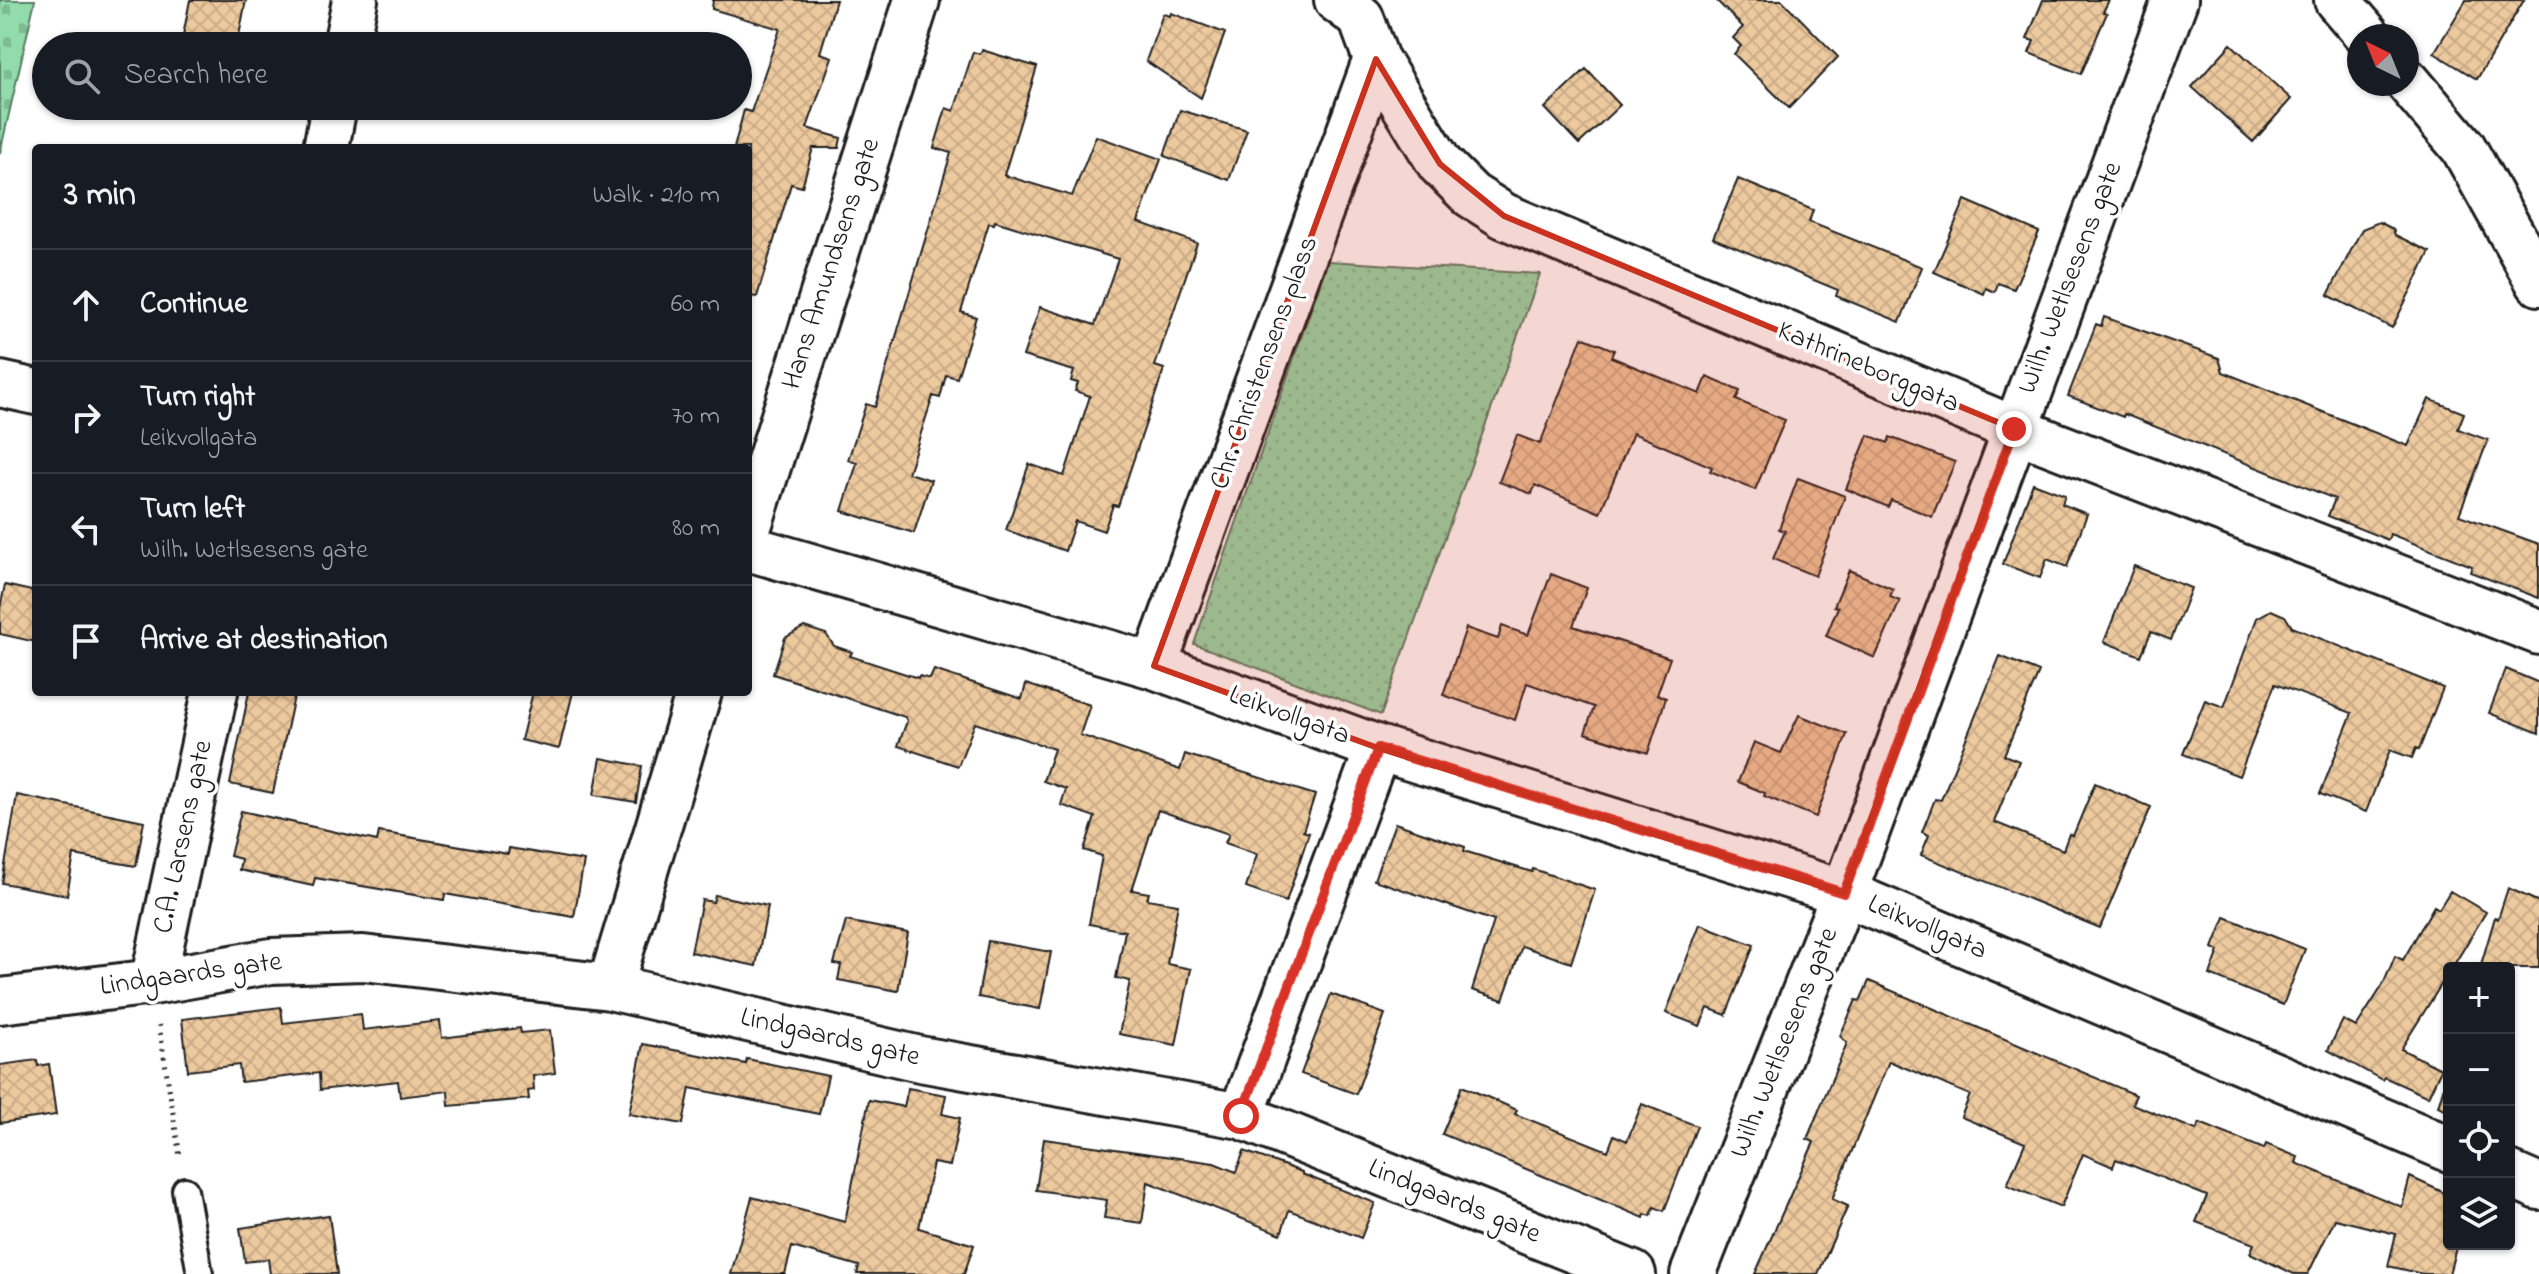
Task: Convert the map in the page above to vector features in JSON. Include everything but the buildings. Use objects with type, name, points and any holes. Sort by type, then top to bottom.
[{"type":"street","points":[[349,32],[355,0]]},
{"type":"street","name":"Hans Amundsens gate","points":[[752,516],[917,0]]},
{"type":"street","name":"Kathrineborggata","points":[[1337,0],[1361,18],[1376,59],[1440,164],[1471,195],[1504,216],[2014,429],[2539,632]]},
{"type":"street","name":"Wilh. Wetlsesens gate","points":[[1693,1274],[1844,893],[2175,0]]},
{"type":"street","points":[[2337,0],[2358,24]]},
{"type":"street","name":"Chr. Christensens plass","points":[[1154,666],[1376,59]]},
{"type":"street","points":[[2419,95],[2463,147],[2539,283]]},
{"type":"street","points":[[327,144],[331,120]]},
{"type":"street","points":[[0,384],[32,391]]},
{"type":"street","name":"Leikvollgata","points":[[752,549],[1154,666],[1378,748],[1844,893],[2443,1146]]},
{"type":"street","name":"C.A. Larsens gate","points":[[153,982],[214,696]]},
{"type":"street","points":[[610,987],[698,696]]},
{"type":"street","points":[[1241,1116],[1378,748]]},
{"type":"street","name":"Lindgaards gate","points":[[0,1001],[153,982],[271,961],[363,958],[610,987],[920,1059],[1241,1116],[1633,1274]]},
{"type":"street","points":[[2515,1177],[2539,1187]]},
{"type":"lane","points":[[185,1190],[200,1274]]},
{"type":"path","points":[[153,982],[185,1190]]},
{"type":"highlighted area","points":[[1376,59],[1440,164],[1504,216],[2014,429],[1844,893],[1378,748],[1154,666]]},
{"type":"green space","points":[[0,0],[35,0],[0,153]]},
{"type":"green space","points":[[1328,261],[1540,274],[1381,715],[1194,644]]},
{"type":"route","points":[[1241,1116],[1378,748],[1844,893],[2014,429]]}]
